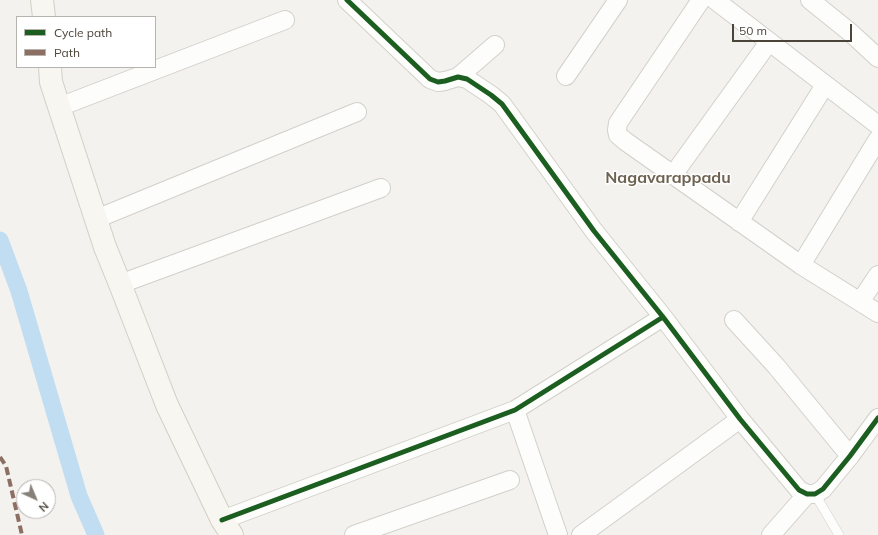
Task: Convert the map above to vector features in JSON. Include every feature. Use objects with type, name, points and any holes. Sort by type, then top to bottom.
[{"type":"main road","points":[[42,0],[44,16]]},
{"type":"main road","points":[[50,68],[52,82],[59,107],[105,247],[167,405],[227,528]]},
{"type":"street","points":[[347,0],[430,79],[438,82],[458,77],[495,45]]},
{"type":"street","points":[[566,76],[618,0]]},
{"type":"street","points":[[701,0],[618,124],[618,135],[624,141],[673,176],[801,265],[878,313]]},
{"type":"street","points":[[715,0],[878,125]]},
{"type":"street","points":[[810,0],[851,33],[878,58]]},
{"type":"street","points":[[59,107],[285,20]]},
{"type":"street","points":[[673,176],[769,42]]},
{"type":"street","points":[[458,77],[467,79],[502,104],[594,231],[663,317],[740,419],[791,482],[799,490],[811,494]]},
{"type":"street","points":[[739,222],[825,85]]},
{"type":"street","points":[[96,219],[357,112]]},
{"type":"street","points":[[801,265],[878,139]]},
{"type":"street","points":[[120,284],[381,188]]},
{"type":"street","points":[[860,302],[878,275]]},
{"type":"street","points":[[227,528],[515,410],[663,317]]},
{"type":"street","points":[[734,320],[776,366],[850,456]]},
{"type":"street","points":[[515,410],[558,535]]},
{"type":"street","points":[[771,535],[811,494],[823,489],[878,418]]},
{"type":"street","points":[[581,535],[740,419]]},
{"type":"street","points":[[354,535],[510,480]]},
{"type":"lane","points":[[811,494],[839,535]]},
{"type":"waterway","points":[[0,240],[19,291],[79,496],[96,535]]},
{"type":"marked path","points":[[0,457],[6,466],[22,535]]},
{"type":"cycle path","points":[[347,0],[430,79],[438,82],[458,77],[467,79],[502,104],[594,231],[663,317],[740,419],[799,490],[807,494],[815,494],[823,489],[878,418]]},
{"type":"cycle path","points":[[222,520],[515,410],[663,317]]},
{"type":"district","name":"Nagavarappadu","points":[[668,178]]}]
